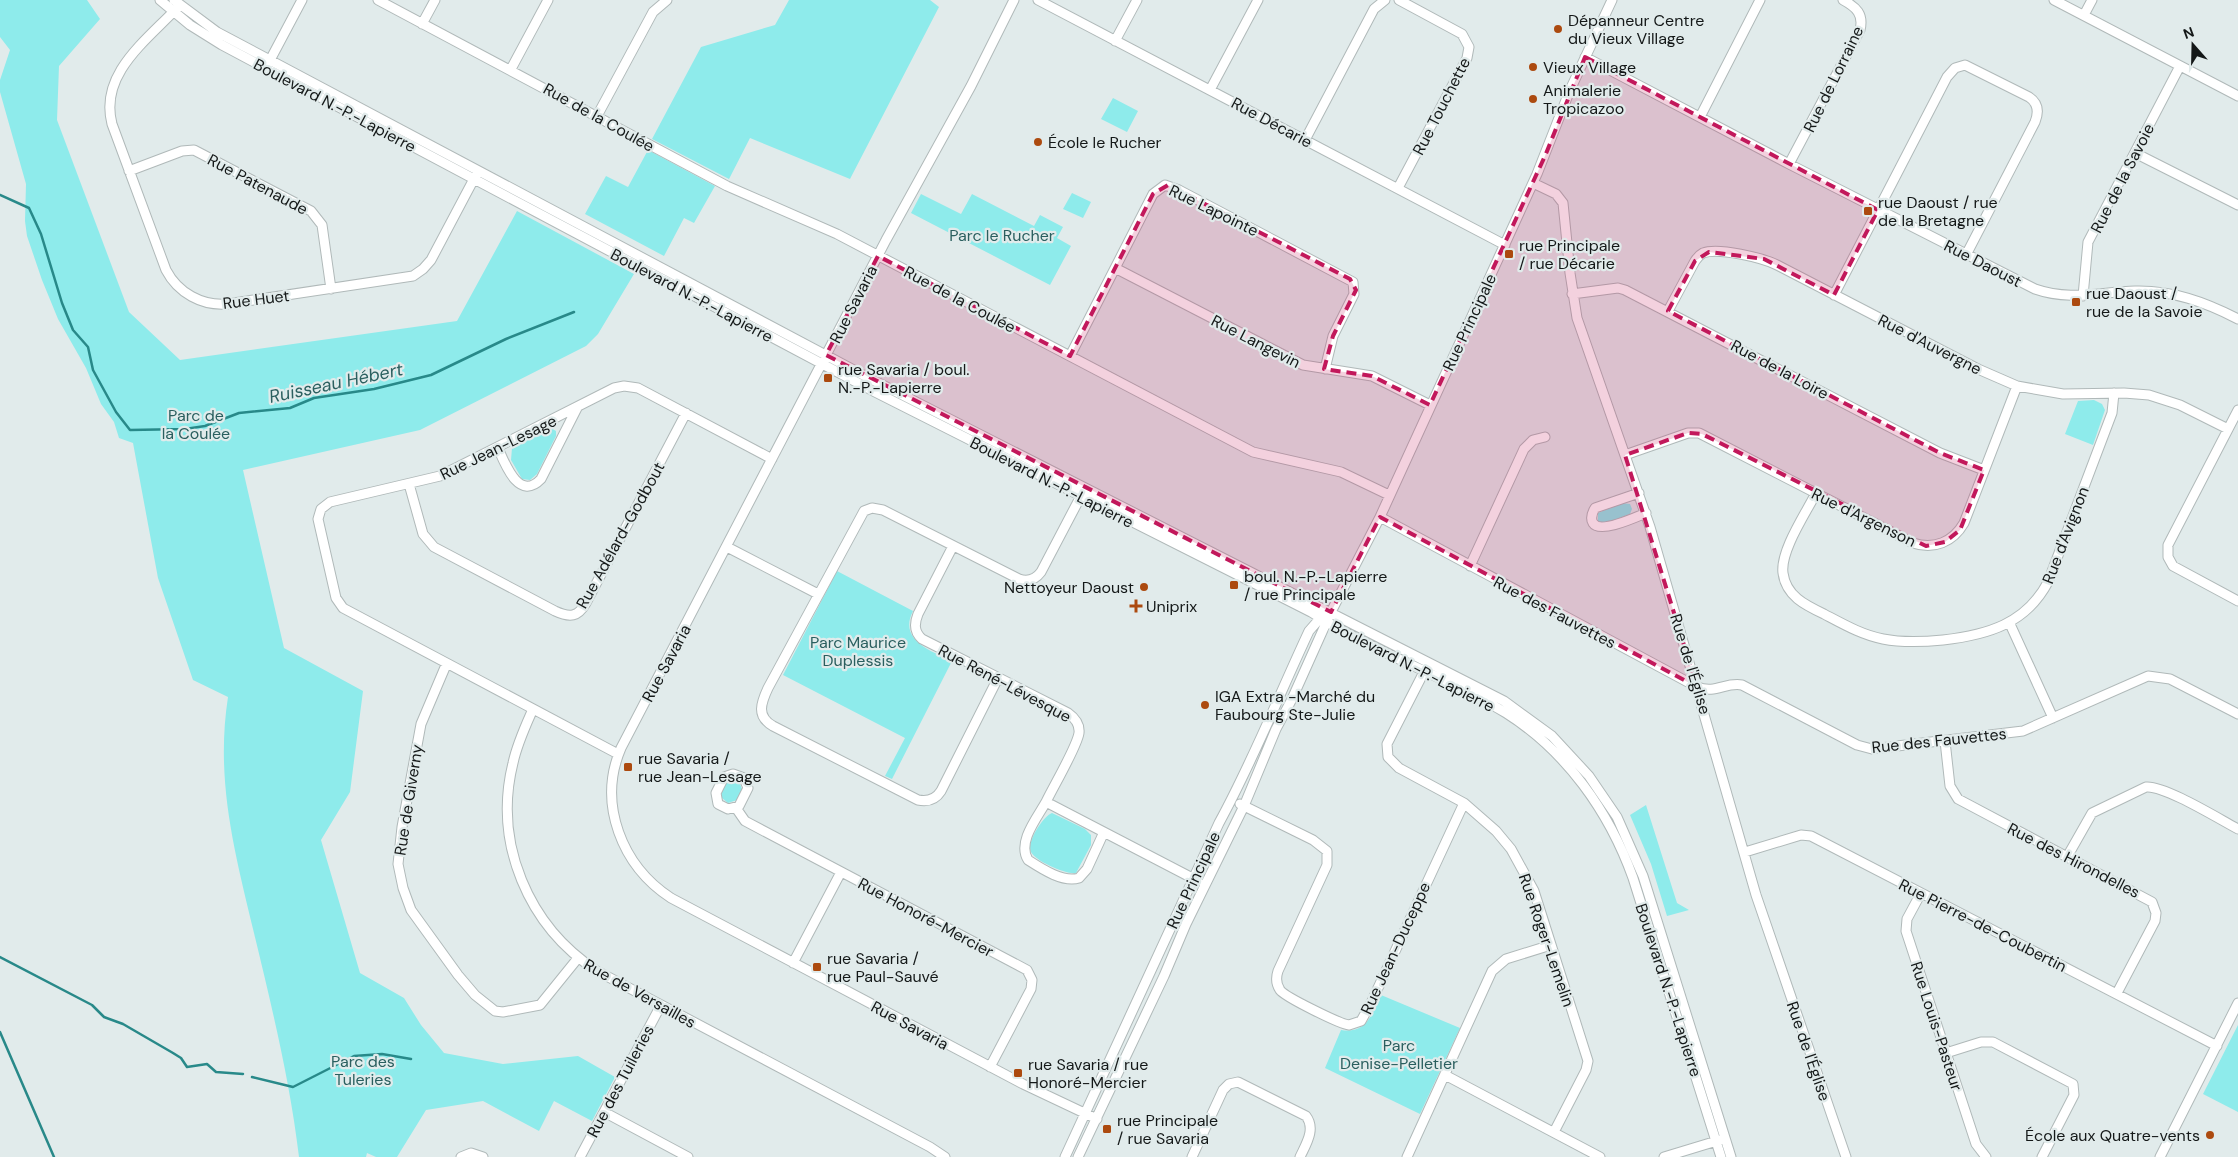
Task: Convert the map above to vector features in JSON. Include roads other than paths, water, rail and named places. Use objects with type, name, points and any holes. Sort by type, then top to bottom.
[{"type":"street","name":"Boulevard N.-P.-Lapierre","points":[[160,0],[175,6],[198,31],[268,64],[822,364],[1331,612],[1494,707],[1531,732],[1574,773],[1605,816],[1621,846],[1721,1139],[1731,1157]]},
{"type":"street","points":[[268,64],[302,0]]},
{"type":"street","name":"Rue de la Coulée","points":[[378,0],[727,186],[816,224],[1259,455],[1338,471],[1389,495]]},
{"type":"street","points":[[422,24],[435,0]]},
{"type":"street","points":[[511,70],[548,0]]},
{"type":"street","points":[[597,116],[653,12],[667,0]]},
{"type":"street","name":"Rue Savaria","points":[[1014,0],[971,86],[878,256],[618,754],[612,788],[615,820],[624,848],[642,874],[671,898],[990,1067],[1096,1119]]},
{"type":"street","name":"Rue Décarie","points":[[1038,0],[1505,245]]},
{"type":"street","points":[[1116,41],[1137,0]]},
{"type":"street","points":[[1210,90],[1258,0]]},
{"type":"street","points":[[1305,140],[1374,9],[1386,0]]},
{"type":"street","name":"Rue Touchette","points":[[1398,188],[1467,58],[1469,47],[1462,34],[1399,0]]},
{"type":"street","name":"Rue Principale","points":[[1065,1157],[1309,631],[1331,612],[1380,517],[1533,183],[1585,57],[1612,0]]},
{"type":"street","points":[[1700,117],[1760,0]]},
{"type":"street","name":"Rue de Lorraine","points":[[1789,164],[1860,30],[1862,19],[1859,10],[1843,0]]},
{"type":"street","points":[[2054,0],[2238,96]]},
{"type":"street","points":[[2084,15],[2092,0]]},
{"type":"street","name":"Rue Huet","points":[[175,6],[124,64],[112,86],[109,97],[110,116],[166,270],[173,281],[189,296],[212,304],[222,305],[407,277],[420,272],[431,260],[476,175]]},
{"type":"street","name":"Rue Daoust","points":[[1585,57],[1878,210],[2042,292],[2083,296],[2134,291],[2170,294],[2207,304],[2238,319]]},
{"type":"street","points":[[1834,295],[1949,73],[1962,65],[1973,68],[2029,97],[2036,103],[2038,112],[2036,122],[1966,254]]},
{"type":"street","name":"Rue de la Savoie","points":[[2083,296],[2088,242],[2180,66]]},
{"type":"street","name":"Rue Patenaude","points":[[129,171],[182,151],[194,150],[311,211],[318,218],[322,228],[331,289]]},
{"type":"street","points":[[2135,153],[2238,206]]},
{"type":"street","name":"Boulevard N.-P.-Lapierre","points":[[476,175],[826,355],[1323,620],[1427,667]]},
{"type":"street","name":"Rue de l'Église","points":[[1533,183],[1556,194],[1563,202],[1572,294],[1578,318],[1646,513],[1698,686],[1756,895],[1846,1157]]},
{"type":"street","name":"Rue Lapointe","points":[[1070,356],[1154,194],[1165,185],[1172,186],[1353,282],[1354,294],[1333,336],[1325,369]]},
{"type":"street","name":"Rue d'Auvergne","points":[[1668,311],[1700,255],[1709,252],[1764,259],[1978,369],[2017,386],[2063,394],[2140,394],[2166,400],[2228,429]]},
{"type":"street","name":"Rue Langevin","points":[[1115,268],[1302,366],[1372,376],[1430,405]]},
{"type":"street","name":"Rue de la Loire","points":[[1572,294],[1622,288],[1931,448],[1984,470]]},
{"type":"street","name":"Rue Jean-Lesage","points":[[618,754],[446,665],[340,606],[336,598],[318,522],[320,511],[330,502],[440,476],[614,388],[628,386],[638,388],[686,412],[772,459]]},
{"type":"street","name":"Rue d'Argenson","points":[[1625,455],[1688,433],[1699,433],[1913,543],[1932,546],[1945,542],[1960,530],[2017,386]]},
{"type":"street","name":"Rue d'Avignon","points":[[1816,493],[1783,561],[1786,584],[1799,601],[1867,635],[1899,642],[1928,642],[1976,636],[2010,624],[2037,599],[2048,582],[2112,413],[2114,393]]},
{"type":"street","points":[[498,448],[516,482],[526,486],[535,484],[541,479],[577,407]]},
{"type":"street","points":[[2238,410],[2168,545],[2168,557],[2173,566],[2238,601]]},
{"type":"street","name":"Rue Adélard-Godbout","points":[[409,484],[423,534],[431,545],[566,616],[574,616],[580,613],[586,603],[686,412]]},
{"type":"street","points":[[1470,566],[1524,449],[1533,440],[1545,437]]},
{"type":"street","points":[[998,678],[938,795],[930,800],[918,800],[774,726],[762,715],[761,707],[764,696],[864,511],[870,508],[883,510],[1019,579],[1031,580],[1041,572],[1083,492]]},
{"type":"street","points":[[1638,492],[1595,508],[1592,515],[1593,523],[1604,528],[1646,513]]},
{"type":"street","name":"Rue des Fauvettes","points":[[1380,517],[1698,686],[1711,691],[1729,685],[1742,685],[1865,748],[2016,732],[2053,718],[2136,680],[2154,676],[2176,681],[2238,714]]},
{"type":"street","name":"Rue René-Lévesque","points":[[953,546],[918,614],[916,631],[922,639],[1068,713],[1078,725],[1077,738],[1027,836],[1024,847],[1028,860],[1067,880],[1079,878],[1087,869],[1104,832]]},
{"type":"street","points":[[727,547],[818,594]]},
{"type":"street","name":"Rue Principale","points":[[1078,1157],[1204,884],[1244,806],[1276,729],[1292,699],[1323,620]]},
{"type":"street","points":[[2010,624],[2053,718]]},
{"type":"street","name":"Rue de Giverny","points":[[446,665],[421,724],[402,827],[399,871],[411,910],[458,975],[476,995],[495,1011],[503,1012],[540,1005],[578,958]]},
{"type":"street","name":"Rue Roger-Lemelin","points":[[1427,667],[1387,744],[1388,757],[1400,768],[1464,803],[1496,831],[1514,854],[1532,885],[1588,1063],[1554,1132]]},
{"type":"street","name":"Rue de Versailles","points":[[533,710],[518,745],[511,770],[507,799],[510,838],[520,876],[532,903],[555,935],[578,958],[661,1005],[930,1147],[945,1157]]},
{"type":"street","name":"Rue des Hirondelles","points":[[1944,741],[1950,786],[1958,799],[2150,899],[2156,909],[2156,921],[2117,993]]},
{"type":"street","points":[[2067,856],[2092,813],[2146,787],[2156,788],[2168,793],[2238,829]]},
{"type":"street","name":"Rue Jean-Duceppe","points":[[1232,800],[1313,840],[1327,851],[1327,865],[1278,971],[1277,982],[1282,992],[1329,1018],[1349,1025],[1361,1021],[1371,1003],[1464,803]]},
{"type":"street","points":[[1046,802],[1204,884]]},
{"type":"street","name":"Rue Honoré-Mercier","points":[[736,808],[745,821],[1024,968],[1030,974],[1032,982],[1030,991],[990,1067]]},
{"type":"street","name":"Rue Pierre-de-Coubertin","points":[[1744,852],[1801,835],[1811,836],[2217,1046]]},
{"type":"street","points":[[793,963],[841,872]]},
{"type":"street","name":"Rue Louis-Pasteur","points":[[1921,893],[1907,919],[1906,931],[1977,1147],[1986,1157]]},
{"type":"street","points":[[1407,1157],[1496,966],[1506,959],[1551,945]]},
{"type":"street","points":[[2160,1157],[2238,1003]]},
{"type":"street","name":"Rue des Tuileries","points":[[580,1157],[661,1005]]},
{"type":"street","points":[[1946,1053],[1984,1041],[1993,1042],[2073,1084],[2074,1095],[2042,1157]]},
{"type":"street","points":[[1445,1075],[1600,1157]]},
{"type":"street","points":[[1192,1157],[1224,1090],[1227,1086],[1236,1082],[1244,1082],[1306,1116],[1311,1124],[1310,1131],[1300,1157]]},
{"type":"street","points":[[604,1112],[688,1157]]},
{"type":"street","name":"Boulevard N.-P.-Lapierre","points":[[1721,1139],[1721,1157]]},
{"type":"street","points":[[1664,1157],[1721,1139]]},
{"type":"street","points":[[461,1157],[471,1153],[483,1157]]},
{"type":"waterway","name":"Ruisseau Hébert","points":[[0,195],[29,208],[41,234],[62,303],[73,330],[88,347],[93,370],[116,412],[130,430],[185,429],[205,426],[239,413],[290,408],[314,398],[374,389],[431,375],[506,339],[574,312]]},
{"type":"waterway","points":[[0,957],[92,1005],[104,1017],[123,1024],[181,1058],[187,1067],[207,1064],[216,1072],[243,1074]]},
{"type":"waterway","points":[[0,1032],[54,1157]]},
{"type":"waterway","points":[[252,1077],[293,1087],[354,1056],[382,1054],[411,1059]]},
{"type":"place","name":"Dépanneur Centre du Vieux Village","points":[[1558,29]]},
{"type":"place","name":"Vieux Village","points":[[1533,67]]},
{"type":"place","name":"Animalerie Tropicazoo","points":[[1533,99]]},
{"type":"place","name":"École le Rucher","points":[[1038,142]]},
{"type":"place","name":"rue Daoust / rue de la Bretagne","points":[[1868,211]]},
{"type":"place","name":"rue Principale / rue Décarie","points":[[1509,254]]},
{"type":"place","name":"rue Daoust / rue de la Savoie","points":[[2076,302]]},
{"type":"place","name":"rue Savaria / boul. N.-P.-Lapierre","points":[[828,378]]},
{"type":"place","name":"boul. N.-P.-Lapierre / rue Principale","points":[[1234,585]]},
{"type":"place","name":"Nettoyeur Daoust","points":[[1144,587]]},
{"type":"place","name":"Uniprix","points":[[1136,606]]},
{"type":"place","name":"IGA Extra -Marché du Faubourg Ste-Julie","points":[[1205,705]]},
{"type":"place","name":"rue Savaria / rue Jean-Lesage","points":[[628,767]]},
{"type":"place","name":"rue Savaria / rue Paul-Sauvé","points":[[817,967]]},
{"type":"place","name":"rue Savaria / rue Honoré-Mercier","points":[[1018,1073]]},
{"type":"place","name":"rue Principale / rue Savaria","points":[[1107,1129]]},
{"type":"place","name":"École aux Quatre-vents","points":[[2210,1135]]},
{"type":"park label","name":"Parc le Rucher","points":[[1002,235]]},
{"type":"park label","name":"Parc de la Coulée","points":[[196,424]]},
{"type":"park label","name":"Parc Maurice Duplessis","points":[[858,651]]},
{"type":"park label","name":"Parc Denise-Pelletier","points":[[1399,1054]]},
{"type":"park label","name":"Parc des Tuleries","points":[[363,1070]]}]
